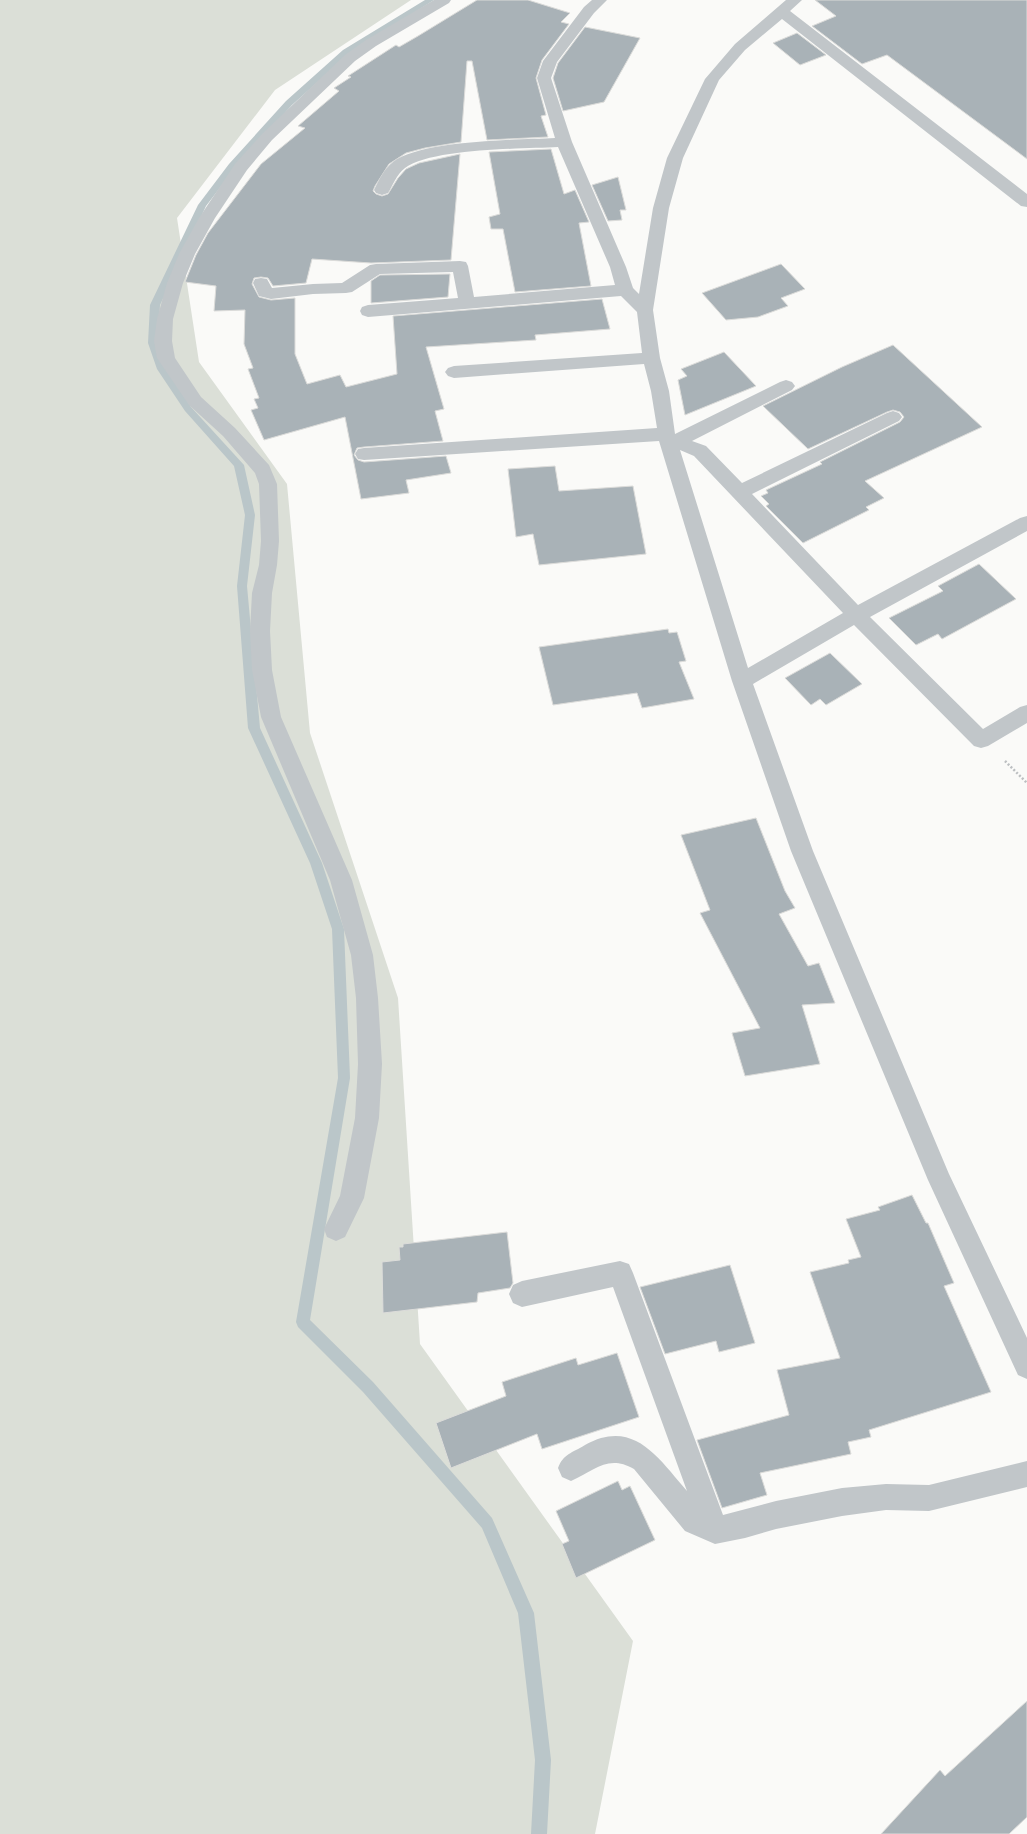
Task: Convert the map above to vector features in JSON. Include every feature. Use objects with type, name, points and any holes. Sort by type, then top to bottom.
[{"type":"street","points":[[336,1229],[352,1198],[367,1118],[370,1064],[367,998],[362,955],[341,880],[271,717],[262,670],[260,631],[262,593],[268,565],[270,541],[268,484],[263,470],[229,432],[195,401],[166,358],[163,341],[165,319],[175,283],[187,254],[207,218],[241,167],[268,137],[350,58],[444,0]]},
{"type":"street","points":[[600,0],[589,10],[550,61],[544,78],[564,142],[618,267],[625,290],[645,310]]},
{"type":"street","points":[[1027,202],[788,6],[740,47],[712,80],[675,158],[661,208],[645,310],[651,358],[660,390],[670,438],[742,681],[805,858],[940,1180],[1027,1366]]},
{"type":"street","points":[[382,190],[388,178],[399,164],[421,154],[468,148],[564,142]]},
{"type":"street","points":[[261,283],[265,292],[271,294],[312,289],[346,288],[376,269],[460,266],[466,304]]},
{"type":"street","points":[[368,311],[625,290]]},
{"type":"street","points":[[454,372],[651,358]]},
{"type":"street","points":[[364,454],[670,438],[786,386]]},
{"type":"street","points":[[740,492],[893,417]]},
{"type":"street","points":[[670,438],[700,450],[856,615],[981,740],[1027,713]]},
{"type":"street","points":[[742,681],[856,615],[1027,523]]},
{"type":"street","points":[[522,1294],[620,1273],[715,1530]]},
{"type":"street","points":[[571,1468],[603,1450],[626,1450],[643,1460],[695,1521],[715,1530],[745,1524],[776,1515],[842,1502],[886,1497],[929,1498],[1027,1474]]},
{"type":"shaded area","points":[[0,0],[411,0],[275,90],[177,218],[199,362],[287,484],[310,733],[398,998],[420,1344],[633,1641],[595,1834],[0,1834]]},
{"type":"building","points":[[477,0],[528,0],[570,13],[561,22],[569,24],[542,60],[536,78],[546,115],[541,116],[548,137],[487,140],[472,61],[467,61],[461,142],[406,153],[389,164],[375,186],[373,191],[376,194],[382,196],[388,194],[398,178],[406,169],[419,163],[460,154],[451,260],[371,263],[312,259],[306,283],[273,286],[268,278],[261,277],[254,278],[252,284],[259,297],[271,300],[295,298],[295,354],[307,384],[340,375],[346,387],[397,374],[393,316],[602,299],[610,329],[535,335],[536,340],[426,347],[444,409],[435,411],[443,441],[357,448],[354,455],[358,460],[364,462],[446,456],[451,473],[406,480],[409,493],[361,499],[345,417],[264,440],[251,410],[258,408],[254,399],[259,398],[248,369],[253,368],[244,344],[245,310],[214,311],[216,286],[185,282],[196,255],[208,233],[261,164],[305,128],[298,126],[339,91],[334,88],[351,77],[348,76],[396,45],[399,47]]},
{"type":"building","points":[[815,0],[1027,0],[1027,159],[887,55],[862,64],[812,26],[836,16]]},
{"type":"building","points":[[585,27],[640,38],[604,102],[563,111],[553,78],[558,63]]},
{"type":"building","points":[[797,33],[826,55],[800,65],[773,43]]},
{"type":"building","points":[[551,149],[564,194],[575,190],[589,222],[579,223],[591,286],[515,292],[503,229],[491,229],[489,217],[500,214],[489,152]]},
{"type":"building","points":[[618,177],[626,210],[620,210],[622,220],[608,221],[592,185]]},
{"type":"building","points":[[781,264],[805,289],[781,298],[788,306],[758,317],[726,320],[702,293]]},
{"type":"building","points":[[450,274],[448,297],[371,303],[371,281],[380,275]]},
{"type":"building","points":[[893,345],[982,427],[865,481],[884,498],[866,507],[869,510],[803,543],[766,506],[769,504],[761,496],[768,493],[766,490],[822,464],[820,462],[900,422],[904,417],[900,412],[893,410],[887,412],[808,449],[763,406],[842,367]]},
{"type":"building","points":[[724,352],[756,386],[685,415],[678,380],[687,376],[681,369]]},
{"type":"building","points":[[555,466],[559,491],[633,486],[646,554],[539,565],[533,534],[516,537],[508,469]]},
{"type":"building","points":[[979,564],[1016,599],[942,639],[938,634],[916,645],[889,618],[943,591],[938,586]]},
{"type":"building","points":[[668,629],[669,633],[677,632],[686,661],[679,662],[694,699],[642,708],[637,693],[553,705],[539,647]]},
{"type":"building","points":[[830,653],[862,684],[826,705],[820,699],[811,705],[785,678]]},
{"type":"building","points":[[756,818],[785,891],[795,908],[779,914],[808,966],[819,963],[835,1003],[802,1005],[820,1064],[745,1076],[732,1033],[760,1028],[700,913],[710,910],[681,835]]},
{"type":"building","points":[[912,1195],[926,1223],[928,1223],[954,1283],[944,1286],[991,1392],[869,1430],[871,1437],[848,1442],[851,1454],[760,1473],[767,1495],[722,1508],[697,1440],[789,1415],[777,1370],[840,1358],[810,1272],[849,1263],[848,1260],[861,1257],[846,1219],[880,1210],[878,1207]]},
{"type":"building","points":[[507,1232],[513,1283],[510,1288],[478,1293],[477,1302],[383,1313],[382,1262],[400,1260],[399,1247],[403,1247],[403,1244]]},
{"type":"building","points":[[730,1265],[755,1343],[719,1352],[716,1341],[665,1354],[640,1287]]},
{"type":"building","points":[[617,1353],[639,1417],[542,1449],[537,1434],[451,1468],[436,1423],[506,1396],[502,1382],[576,1358],[578,1365]]},
{"type":"building","points":[[618,1481],[622,1490],[630,1486],[655,1540],[576,1578],[562,1544],[569,1541],[556,1511]]},
{"type":"building","points":[[1027,1701],[1027,1817],[1009,1834],[881,1834],[940,1770],[945,1776]]},
{"type":"waterway","points":[[430,0],[346,52],[289,103],[232,166],[202,205],[155,305],[153,343],[162,369],[188,409],[239,465],[250,515],[242,586],[254,728],[316,863],[338,929],[344,1078],[303,1322],[368,1387],[487,1523],[526,1613],[543,1760],[539,1834]]}]
